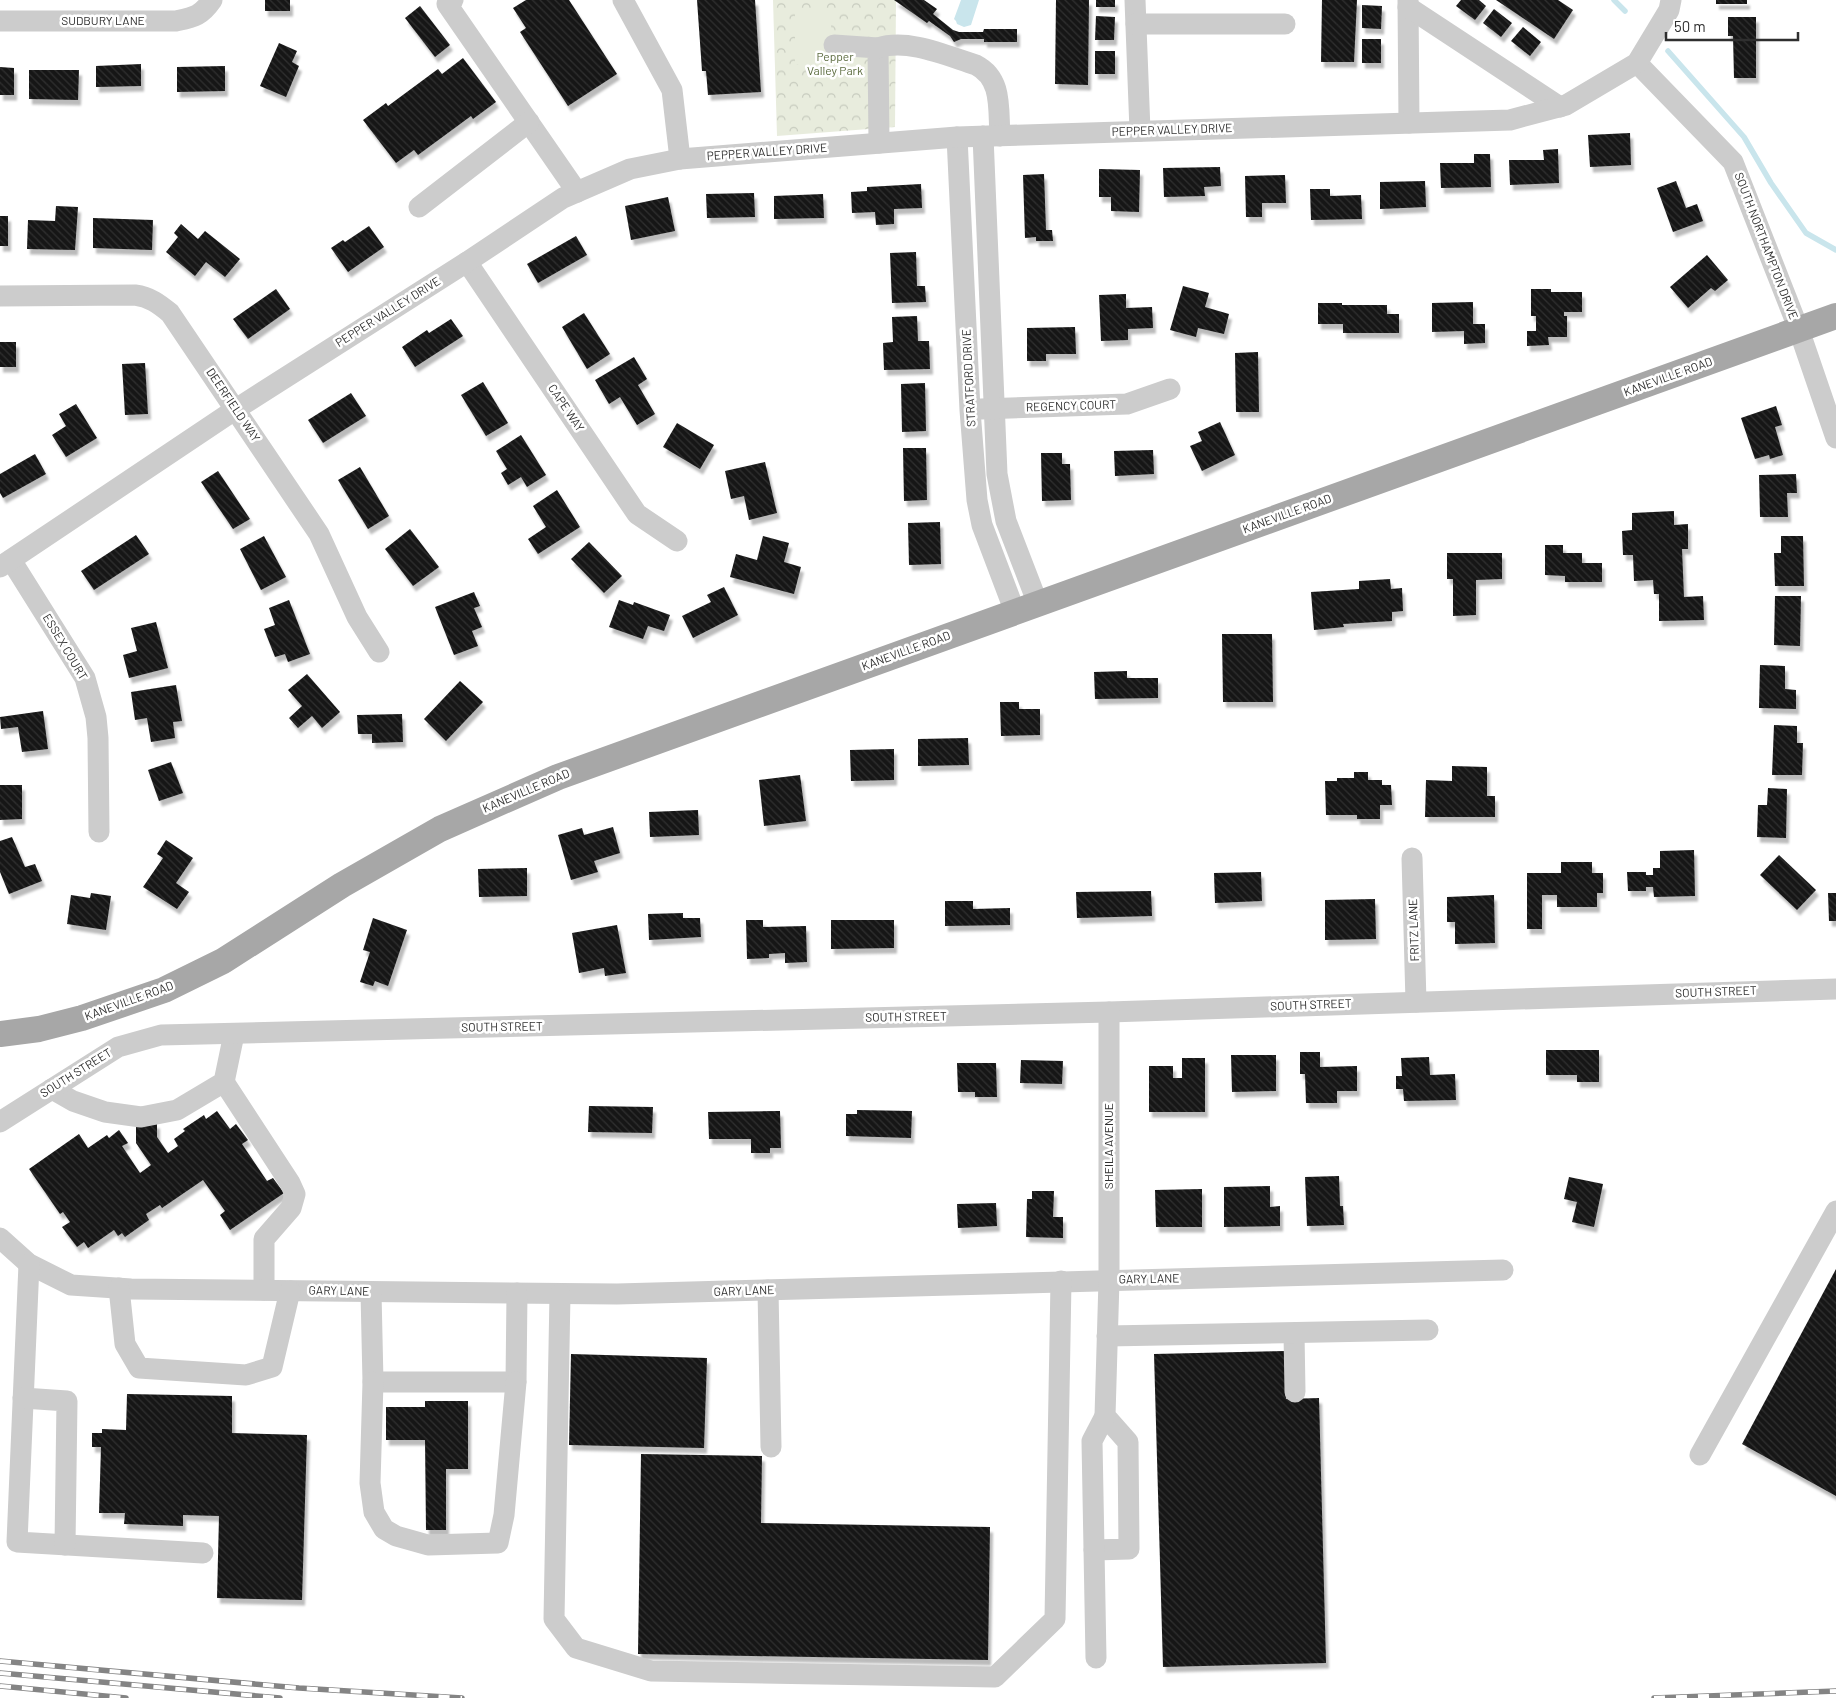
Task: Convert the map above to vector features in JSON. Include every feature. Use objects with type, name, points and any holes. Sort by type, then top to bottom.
[{"type":"main road","name":"KANEVILLE ROAD","points":[[0,1034],[82,1018],[164,990],[223,961],[342,885],[440,829],[558,777],[1836,316]]},
{"type":"street","points":[[453,0],[447,4],[577,192]]},
{"type":"street","points":[[1135,0],[1140,131]]},
{"type":"street","points":[[1637,63],[1670,10],[1671,0]]},
{"type":"street","points":[[629,2],[672,90],[680,159]]},
{"type":"street","points":[[1408,3],[1560,107]]},
{"type":"street","points":[[1408,3],[1409,123]]},
{"type":"street","name":"SUDBURY LANE","points":[[0,21],[176,21],[192,17],[208,5]]},
{"type":"street","points":[[1136,24],[1285,24]]},
{"type":"street","name":"STRATFORD DRIVE","points":[[834,45],[878,48],[888,44],[910,45],[976,65],[986,70],[996,86],[992,136],[994,409],[997,474],[1001,500],[1026,608]]},
{"type":"street","points":[[878,48],[879,143]]},
{"type":"street","name":"PEPPER VALLEY DRIVE","points":[[5,563],[236,408],[467,262],[563,198],[630,169],[680,159],[957,137],[1510,120],[1566,106],[1637,63]]},
{"type":"street","name":"SOUTH NORTHAMPTON DRIVE","points":[[1637,63],[1733,162],[1799,330],[1836,438]]},
{"type":"street","points":[[419,208],[529,122]]},
{"type":"street","name":"STRATFORD DRIVE","points":[[957,137],[970,410],[977,500],[982,525],[1026,608]]},
{"type":"street","name":"CAPE WAY","points":[[467,262],[637,514],[677,541]]},
{"type":"street","name":"DEERFIELD WAY","points":[[0,296],[135,295],[146,297],[156,302],[170,313],[236,408],[319,534],[357,617],[379,652]]},
{"type":"street","name":"REGENCY COURT","points":[[970,410],[1127,404],[1170,389]]},
{"type":"street","name":"ESSEX COURT","points":[[5,563],[85,678],[92,698],[98,738],[99,832]]},
{"type":"street","name":"FRITZ LANE","points":[[1412,858],[1416,1002]]},
{"type":"street","name":"SOUTH STREET","points":[[0,1122],[118,1047],[161,1035],[1109,1012],[1836,989]]},
{"type":"street","name":"SHEILA AVENUE","points":[[1105,1416],[1109,1280],[1109,1012]]},
{"type":"street","points":[[234,1034],[224,1082],[290,1182],[295,1194],[291,1208],[264,1239],[264,1290]]},
{"type":"street","points":[[52,1088],[73,1101],[105,1112],[142,1117],[177,1110],[224,1082]]},
{"type":"street","points":[[1700,1455],[1836,1211]]},
{"type":"street","name":"GARY LANE","points":[[0,1238],[30,1264],[71,1285],[119,1288],[617,1294],[1503,1270]]},
{"type":"street","points":[[30,1264],[17,1542],[203,1553]]},
{"type":"street","points":[[560,1294],[554,1619],[576,1648],[651,1671],[995,1677],[1055,1619],[1060,1281]]},
{"type":"street","points":[[119,1288],[125,1344],[139,1368],[246,1375],[272,1367],[290,1291]]},
{"type":"street","points":[[768,1290],[771,1447]]},
{"type":"street","points":[[371,1292],[373,1382],[370,1483],[374,1512],[384,1529],[396,1536],[428,1545],[498,1543],[504,1515],[516,1382],[517,1293]]},
{"type":"street","points":[[1107,1336],[1428,1330]]},
{"type":"street","points":[[1294,1333],[1294,1392]]},
{"type":"street","points":[[373,1382],[516,1382]]},
{"type":"street","points":[[24,1398],[67,1401],[65,1545]]},
{"type":"street","points":[[1094,1550],[1129,1549],[1128,1442],[1105,1416],[1092,1441],[1094,1550],[1096,1658]]},
{"type":"green space","name":"Pepper Valley Park","points":[[773,0],[896,0],[895,127],[777,136]]},
{"type":"green space","points":[[795,9],[831,9],[831,65],[795,64]]},
{"type":"water","points":[[961,0],[979,0],[971,25],[964,27],[957,24],[954,19]]},
{"type":"building","points":[[265,0],[290,0],[290,11],[265,11]]},
{"type":"building","points":[[526,0],[569,0],[617,74],[568,106],[520,32],[526,28],[513,8]]},
{"type":"building","points":[[697,0],[755,0],[761,92],[708,95],[706,71],[702,71]]},
{"type":"building","points":[[894,0],[924,0],[937,9],[933,14],[953,30],[959,32],[983,32],[984,29],[1017,29],[1017,42],[984,42],[984,39],[961,39],[954,42],[950,36],[929,21],[927,23]]},
{"type":"building","points":[[1056,0],[1089,0],[1088,85],[1055,84]]},
{"type":"building","points":[[1096,0],[1115,0],[1115,7],[1096,7]]},
{"type":"building","points":[[1322,0],[1357,0],[1354,62],[1321,62]]},
{"type":"building","points":[[1461,0],[1479,0],[1486,6],[1475,20],[1456,6]]},
{"type":"building","points":[[1496,0],[1558,0],[1573,10],[1554,39]]},
{"type":"building","points":[[1716,0],[1747,0],[1747,4],[1716,4]]},
{"type":"building","points":[[1362,5],[1382,6],[1381,29],[1362,28]]},
{"type":"building","points":[[420,6],[450,45],[435,57],[405,18]]},
{"type":"building","points":[[1494,9],[1512,23],[1501,37],[1483,23]]},
{"type":"building","points":[[1096,16],[1115,17],[1114,40],[1095,40]]},
{"type":"building","points":[[1728,17],[1756,17],[1756,78],[1734,78],[1733,36],[1728,36]]},
{"type":"building","points":[[1523,27],[1541,42],[1530,56],[1511,41]]},
{"type":"building","points":[[1362,39],[1381,39],[1381,63],[1362,63]]},
{"type":"building","points":[[279,43],[297,51],[292,62],[299,66],[286,97],[260,86]]},
{"type":"building","points":[[1095,51],[1115,51],[1115,74],[1095,74]]},
{"type":"building","points":[[463,58],[496,102],[473,119],[471,116],[418,155],[414,150],[396,163],[363,120],[386,103],[388,106],[438,69],[442,74]]},
{"type":"building","points":[[141,64],[141,86],[96,87],[96,66]]},
{"type":"building","points":[[225,66],[225,91],[177,92],[177,67]]},
{"type":"building","points":[[0,67],[14,68],[14,95],[0,95]]},
{"type":"building","points":[[29,70],[79,70],[78,100],[29,99]]},
{"type":"building","points":[[1630,133],[1631,165],[1590,167],[1588,135]]},
{"type":"building","points":[[1558,149],[1559,183],[1510,185],[1509,160],[1544,160],[1543,150]]},
{"type":"building","points":[[1474,154],[1490,154],[1491,187],[1441,188],[1440,163],[1474,163]]},
{"type":"building","points":[[1220,167],[1221,186],[1204,187],[1205,196],[1164,197],[1163,168]]},
{"type":"building","points":[[1099,169],[1140,170],[1139,212],[1111,211],[1111,197],[1099,197]]},
{"type":"building","points":[[1044,174],[1046,230],[1052,230],[1053,241],[1036,241],[1036,237],[1025,238],[1023,175]]},
{"type":"building","points":[[1285,175],[1286,203],[1262,203],[1262,217],[1246,217],[1245,176]]},
{"type":"building","points":[[1425,181],[1426,207],[1380,209],[1380,182]]},
{"type":"building","points":[[1676,181],[1686,208],[1697,204],[1703,221],[1673,232],[1657,188]]},
{"type":"building","points":[[921,184],[922,208],[894,209],[894,224],[876,225],[875,212],[852,213],[851,192],[867,191],[867,187]]},
{"type":"building","points":[[1310,189],[1330,189],[1330,196],[1361,195],[1362,219],[1311,220]]},
{"type":"building","points":[[754,193],[755,217],[707,218],[706,194]]},
{"type":"building","points":[[823,194],[824,218],[774,219],[774,196]]},
{"type":"building","points":[[668,197],[675,231],[631,240],[625,206]]},
{"type":"building","points":[[56,206],[78,207],[75,250],[27,249],[28,220],[55,221]]},
{"type":"building","points":[[0,216],[8,216],[8,246],[0,246]]},
{"type":"building","points":[[93,218],[153,220],[152,250],[93,248]]},
{"type":"building","points":[[181,224],[198,239],[205,231],[240,259],[225,277],[206,262],[195,276],[166,252],[178,237],[174,233]]},
{"type":"building","points":[[369,226],[384,247],[348,272],[331,248],[343,240],[345,242]]},
{"type":"building","points":[[576,236],[587,255],[538,283],[527,264]]},
{"type":"building","points":[[916,252],[917,286],[925,286],[926,302],[892,303],[890,253]]},
{"type":"building","points":[[1707,255],[1728,280],[1715,291],[1711,288],[1688,308],[1670,287]]},
{"type":"building","points":[[1183,286],[1209,293],[1205,307],[1229,314],[1224,334],[1198,328],[1196,337],[1170,330]]},
{"type":"building","points":[[276,289],[290,309],[248,339],[233,319]]},
{"type":"building","points":[[1531,289],[1551,289],[1551,292],[1582,292],[1582,312],[1564,312],[1564,316],[1567,316],[1567,337],[1548,337],[1549,345],[1527,346],[1527,331],[1536,331],[1536,316],[1531,316]]},
{"type":"building","points":[[1126,294],[1126,308],[1152,307],[1153,328],[1128,329],[1128,340],[1101,341],[1099,295]]},
{"type":"building","points":[[1473,302],[1473,324],[1485,324],[1485,343],[1464,344],[1464,331],[1432,332],[1432,303]]},
{"type":"building","points":[[1318,303],[1387,305],[1387,314],[1399,314],[1399,333],[1343,333],[1343,324],[1318,324]]},
{"type":"building","points":[[584,313],[610,354],[587,369],[562,327]]},
{"type":"building","points":[[917,316],[918,341],[929,341],[930,369],[884,370],[883,343],[893,342],[892,317]]},
{"type":"building","points":[[451,319],[463,336],[415,367],[402,347],[427,330],[429,333]]},
{"type":"building","points":[[1075,327],[1076,354],[1046,354],[1046,361],[1027,361],[1027,328]]},
{"type":"building","points":[[0,342],[16,342],[16,367],[0,367]]},
{"type":"building","points":[[1258,352],[1259,412],[1236,412],[1235,353]]},
{"type":"building","points":[[634,357],[647,379],[638,385],[655,414],[637,425],[620,397],[609,404],[595,380]]},
{"type":"building","points":[[145,363],[148,414],[125,415],[122,364]]},
{"type":"building","points":[[483,382],[508,423],[486,436],[461,395]]},
{"type":"building","points":[[925,383],[926,431],[902,432],[901,384]]},
{"type":"building","points":[[351,393],[366,416],[323,443],[308,420]]},
{"type":"building","points":[[76,404],[97,438],[66,457],[52,435],[66,426],[59,414]]},
{"type":"building","points":[[1776,406],[1782,425],[1775,427],[1783,455],[1770,459],[1769,455],[1755,459],[1741,418]]},
{"type":"building","points":[[1220,422],[1235,455],[1202,471],[1190,446],[1202,441],[1198,432]]},
{"type":"building","points":[[677,423],[714,445],[700,469],[663,447]]},
{"type":"building","points":[[521,435],[546,475],[527,487],[521,477],[508,485],[501,473],[507,469],[496,451]]},
{"type":"building","points":[[903,448],[926,448],[927,500],[904,501]]},
{"type":"building","points":[[1153,450],[1154,474],[1115,476],[1114,451]]},
{"type":"building","points":[[1041,453],[1062,453],[1062,464],[1070,464],[1071,500],[1042,501]]},
{"type":"building","points":[[35,454],[46,474],[3,498],[0,493],[0,474]]},
{"type":"building","points":[[765,462],[777,513],[749,520],[744,496],[731,499],[725,471]]},
{"type":"building","points":[[360,467],[389,516],[368,529],[338,480]]},
{"type":"building","points":[[218,471],[250,519],[233,529],[201,482]]},
{"type":"building","points":[[1796,474],[1797,493],[1787,493],[1788,517],[1760,517],[1759,475]]},
{"type":"building","points":[[557,490],[580,527],[538,554],[528,539],[546,527],[533,506]]},
{"type":"building","points":[[1674,511],[1674,525],[1688,524],[1688,549],[1682,549],[1684,597],[1703,596],[1704,620],[1659,621],[1659,594],[1654,594],[1653,580],[1634,581],[1633,555],[1623,555],[1622,531],[1632,530],[1632,513]]},
{"type":"building","points":[[940,522],[941,564],[909,565],[908,523]]},
{"type":"building","points":[[410,529],[439,567],[413,586],[385,549]]},
{"type":"building","points":[[136,535],[149,554],[94,590],[81,571]]},
{"type":"building","points":[[264,536],[286,577],[261,590],[240,549]]},
{"type":"building","points":[[763,536],[789,543],[784,562],[801,567],[794,594],[730,577],[736,554],[757,560]]},
{"type":"building","points":[[1781,536],[1803,536],[1804,586],[1775,586],[1774,553],[1781,553]]},
{"type":"building","points":[[589,542],[622,576],[604,593],[571,559]]},
{"type":"building","points":[[1545,545],[1563,545],[1563,553],[1582,553],[1582,563],[1602,563],[1602,582],[1565,582],[1565,576],[1545,575]]},
{"type":"building","points":[[1447,553],[1502,553],[1502,579],[1476,580],[1476,615],[1453,616],[1453,579],[1447,579]]},
{"type":"building","points":[[1390,579],[1391,589],[1402,588],[1403,611],[1392,612],[1392,621],[1343,624],[1344,627],[1314,630],[1311,592],[1359,589],[1359,581]]},
{"type":"building","points":[[724,587],[738,615],[693,638],[682,616],[711,602],[707,595]]},
{"type":"building","points":[[474,592],[480,606],[474,608],[482,627],[472,631],[478,646],[454,655],[435,607]]},
{"type":"building","points":[[1775,596],[1801,596],[1800,646],[1774,645]]},
{"type":"building","points":[[289,600],[310,654],[288,662],[285,654],[275,657],[264,629],[275,625],[269,608]]},
{"type":"building","points":[[619,600],[633,605],[634,602],[670,615],[664,631],[648,626],[643,639],[609,627]]},
{"type":"building","points":[[156,622],[168,668],[129,678],[123,655],[137,651],[131,628]]},
{"type":"building","points":[[1222,634],[1272,634],[1273,702],[1223,702]]},
{"type":"building","points":[[1760,665],[1785,666],[1785,689],[1796,690],[1796,709],[1759,708]]},
{"type":"building","points":[[1127,671],[1127,678],[1158,678],[1158,698],[1095,699],[1094,672]]},
{"type":"building","points":[[307,674],[340,712],[322,728],[312,716],[298,728],[289,718],[302,706],[288,690]]},
{"type":"building","points":[[460,681],[483,702],[446,741],[424,719]]},
{"type":"building","points":[[176,685],[182,721],[173,722],[175,738],[151,742],[147,718],[135,720],[131,692]]},
{"type":"building","points":[[1000,702],[1019,702],[1019,709],[1040,709],[1040,735],[1001,736]]},
{"type":"building","points":[[43,711],[48,749],[22,752],[18,727],[1,729],[0,717]]},
{"type":"building","points":[[402,714],[403,742],[372,743],[372,734],[358,734],[357,715]]},
{"type":"building","points":[[1774,725],[1797,726],[1797,743],[1803,743],[1802,775],[1772,775]]},
{"type":"building","points":[[968,738],[969,765],[918,766],[918,739]]},
{"type":"building","points":[[894,749],[894,780],[851,781],[850,750]]},
{"type":"building","points":[[171,762],[183,793],[159,801],[148,770]]},
{"type":"building","points":[[1452,766],[1487,767],[1487,796],[1495,796],[1495,817],[1425,817],[1426,780],[1452,781]]},
{"type":"building","points":[[1354,772],[1368,772],[1368,780],[1382,780],[1382,785],[1391,785],[1392,805],[1380,805],[1380,819],[1357,819],[1357,815],[1326,815],[1325,781],[1337,781],[1337,778],[1354,778]]},
{"type":"building","points":[[800,775],[806,821],[764,826],[759,780]]},
{"type":"building","points":[[0,785],[22,785],[22,819],[0,820]]},
{"type":"building","points":[[1768,788],[1787,789],[1786,838],[1757,837],[1758,805],[1767,805]]},
{"type":"building","points":[[698,810],[699,835],[650,837],[649,812]]},
{"type":"building","points":[[613,827],[620,853],[594,861],[598,872],[571,880],[558,835],[582,828],[584,835]]},
{"type":"building","points":[[12,837],[25,867],[35,864],[42,881],[9,894],[0,872],[0,841]]},
{"type":"building","points":[[166,840],[193,858],[176,883],[189,892],[177,909],[143,887],[163,858],[157,854]]},
{"type":"building","points":[[1694,850],[1695,896],[1654,897],[1653,887],[1646,887],[1646,891],[1628,891],[1627,872],[1646,872],[1646,875],[1653,875],[1653,868],[1660,868],[1660,851]]},
{"type":"building","points":[[1779,855],[1816,890],[1797,910],[1760,875]]},
{"type":"building","points":[[1561,862],[1592,862],[1592,873],[1603,873],[1603,893],[1597,893],[1597,907],[1557,907],[1557,895],[1542,895],[1542,929],[1527,929],[1527,873],[1561,873]]},
{"type":"building","points":[[527,868],[527,896],[479,897],[478,869]]},
{"type":"building","points":[[1261,872],[1262,901],[1215,903],[1214,873]]},
{"type":"building","points":[[1151,891],[1152,916],[1077,918],[1076,892]]},
{"type":"building","points":[[91,893],[111,896],[106,930],[67,924],[71,895],[90,898]]},
{"type":"building","points":[[1828,893],[1836,893],[1836,921],[1829,921]]},
{"type":"building","points":[[1494,895],[1495,943],[1455,944],[1455,922],[1447,922],[1447,897]]},
{"type":"building","points":[[1375,899],[1376,939],[1325,940],[1325,900]]},
{"type":"building","points":[[945,901],[973,901],[973,909],[1010,908],[1010,925],[945,926]]},
{"type":"building","points":[[683,913],[683,918],[700,918],[701,937],[649,940],[648,914]]},
{"type":"building","points":[[373,918],[407,930],[388,986],[375,981],[373,986],[360,982],[370,952],[363,950]]},
{"type":"building","points":[[746,920],[763,920],[763,927],[806,926],[807,962],[785,963],[785,953],[769,954],[769,958],[747,959]]},
{"type":"building","points":[[831,920],[894,920],[894,948],[831,949]]},
{"type":"building","points":[[617,925],[626,973],[605,976],[604,968],[579,973],[572,933]]},
{"type":"building","points":[[1546,1050],[1599,1050],[1599,1082],[1577,1082],[1577,1075],[1546,1075]]},
{"type":"building","points":[[1300,1052],[1320,1052],[1320,1067],[1357,1066],[1357,1091],[1337,1091],[1337,1103],[1306,1103],[1305,1074],[1300,1074]]},
{"type":"building","points":[[1231,1055],[1276,1055],[1276,1091],[1232,1092]]},
{"type":"building","points":[[1429,1057],[1430,1075],[1455,1074],[1456,1100],[1404,1101],[1403,1089],[1396,1089],[1396,1076],[1402,1076],[1401,1058]]},
{"type":"building","points":[[1182,1058],[1205,1058],[1205,1112],[1149,1112],[1149,1066],[1173,1066],[1173,1078],[1182,1078]]},
{"type":"building","points":[[1021,1060],[1063,1061],[1062,1084],[1020,1083]]},
{"type":"building","points":[[957,1063],[996,1063],[997,1097],[975,1097],[975,1092],[958,1092]]},
{"type":"building","points":[[589,1106],[653,1107],[652,1133],[588,1132]]},
{"type":"building","points":[[857,1110],[912,1111],[911,1138],[846,1136],[846,1114],[857,1114]]},
{"type":"building","points":[[217,1111],[230,1129],[236,1124],[248,1140],[242,1144],[267,1181],[273,1178],[284,1193],[230,1230],[220,1215],[225,1211],[203,1180],[162,1208],[160,1205],[146,1214],[149,1220],[125,1237],[122,1233],[118,1236],[114,1230],[88,1248],[84,1242],[77,1247],[62,1227],[70,1222],[63,1212],[60,1214],[29,1169],[79,1134],[88,1148],[107,1135],[109,1138],[119,1130],[128,1143],[122,1146],[140,1173],[151,1165],[136,1143],[136,1123],[157,1123],[157,1137],[168,1153],[178,1146],[174,1139],[185,1131],[183,1129],[204,1115],[206,1119]]},
{"type":"building","points":[[780,1111],[781,1148],[770,1148],[770,1153],[751,1153],[751,1139],[709,1139],[708,1112]]},
{"type":"building","points":[[1339,1176],[1340,1206],[1343,1206],[1344,1225],[1307,1226],[1305,1177]]},
{"type":"building","points":[[1569,1177],[1603,1184],[1594,1227],[1572,1222],[1577,1202],[1564,1199]]},
{"type":"building","points":[[1270,1186],[1270,1207],[1280,1206],[1280,1226],[1224,1227],[1224,1187]]},
{"type":"building","points":[[1202,1189],[1202,1227],[1156,1227],[1155,1190]]},
{"type":"building","points":[[1032,1191],[1054,1191],[1053,1217],[1063,1217],[1063,1238],[1026,1237],[1027,1199],[1032,1199]]},
{"type":"building","points":[[996,1203],[997,1226],[958,1228],[957,1204]]},
{"type":"building","points":[[1836,1269],[1836,1496],[1742,1444]]},
{"type":"building","points":[[1285,1351],[1286,1399],[1319,1398],[1326,1663],[1163,1667],[1154,1354]]},
{"type":"building","points":[[571,1354],[707,1358],[704,1448],[569,1445]]},
{"type":"building","points":[[127,1394],[232,1396],[232,1433],[307,1435],[302,1600],[217,1598],[219,1516],[183,1515],[183,1526],[124,1524],[125,1513],[99,1513],[101,1447],[92,1447],[92,1433],[102,1433],[102,1429],[126,1430]]},
{"type":"building","points":[[425,1401],[468,1401],[468,1469],[446,1469],[446,1530],[426,1530],[425,1440],[386,1440],[386,1407],[425,1407]]},
{"type":"building","points":[[641,1454],[762,1456],[761,1523],[990,1527],[988,1660],[638,1654]]},
{"type":"waterway","points":[[1614,0],[1625,11]]},
{"type":"waterway","points":[[1668,51],[1744,137],[1771,183],[1806,233],[1836,250]]},
{"type":"railway","points":[[0,1661],[299,1688],[462,1698]]},
{"type":"railway","points":[[0,1673],[280,1698]]},
{"type":"railway","points":[[0,1686],[126,1698]]},
{"type":"railway","points":[[1654,1698],[1836,1691]]}]
